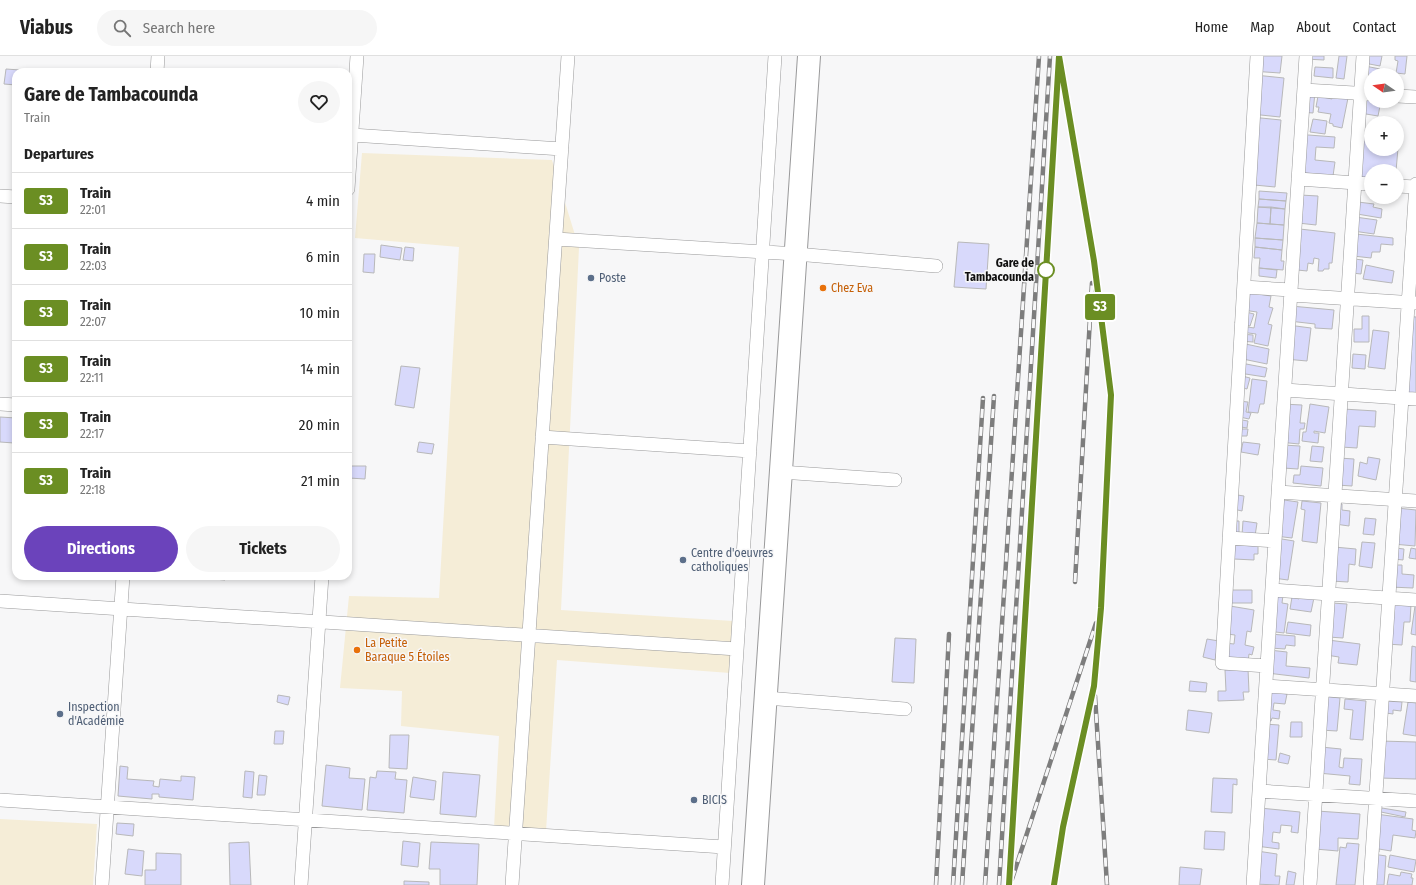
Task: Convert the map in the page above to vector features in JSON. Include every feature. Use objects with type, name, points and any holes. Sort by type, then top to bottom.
[{"type":"highway","points":[[753,885],[809,56]]},
{"type":"street","points":[[157,68],[158,56]]},
{"type":"street","points":[[357,56],[352,135],[562,149]]},
{"type":"street","points":[[512,885],[568,56]]},
{"type":"street","points":[[722,885],[775,56]]},
{"type":"street","points":[[1257,56],[1222,664],[1267,666]]},
{"type":"street","points":[[1253,885],[1306,56]]},
{"type":"street","points":[[1363,56],[1364,69]]},
{"type":"street","points":[[1304,90],[1364,94]]},
{"type":"street","points":[[1404,96],[1416,97]]},
{"type":"street","points":[[1310,885],[1355,183],[1364,108]]},
{"type":"street","points":[[1298,179],[1364,184]]},
{"type":"street","points":[[1370,885],[1402,398],[1412,303],[1416,186],[1404,186]]},
{"type":"street","points":[[0,196],[12,197]]},
{"type":"street","points":[[556,239],[796,254],[936,266]]},
{"type":"street","points":[[1244,286],[1348,298],[1412,303]]},
{"type":"street","points":[[1285,390],[1416,399]]},
{"type":"street","points":[[0,404],[12,405]]},
{"type":"street","points":[[542,437],[750,451]]},
{"type":"street","points":[[781,472],[895,480]]},
{"type":"street","points":[[1278,492],[1416,502]]},
{"type":"street","points":[[1229,538],[1275,541]]},
{"type":"street","points":[[102,885],[123,580]]},
{"type":"street","points":[[300,885],[322,580]]},
{"type":"street","points":[[1272,590],[1416,600]]},
{"type":"street","points":[[0,601],[737,649]]},
{"type":"street","points":[[1266,686],[1416,696]]},
{"type":"street","points":[[766,698],[905,709]]},
{"type":"street","points":[[1259,791],[1416,801]]},
{"type":"street","points":[[0,800],[724,847]]},
{"type":"shaded area","points":[[362,153],[552,160],[579,248],[561,610],[733,621],[730,673],[557,660],[546,831],[494,828],[499,736],[401,726],[402,691],[340,688],[349,596],[439,598],[459,247],[355,238]]},
{"type":"shaded area","points":[[0,819],[97,824],[93,885],[0,885]]},
{"type":"building","points":[[1253,56],[1282,56],[1280,73],[1251,71]]},
{"type":"building","points":[[1305,56],[1324,56],[1324,60],[1305,59]]},
{"type":"building","points":[[1339,56],[1347,56],[1344,79],[1336,78]]},
{"type":"building","points":[[1365,56],[1382,56],[1380,66],[1364,63]]},
{"type":"building","points":[[1395,56],[1407,56],[1405,74],[1404,68],[1397,68],[1398,61],[1395,60]]},
{"type":"building","points":[[1365,66],[1375,68],[1365,68]]},
{"type":"building","points":[[1315,67],[1333,68],[1333,78],[1314,76]]},
{"type":"building","points":[[6,69],[12,69],[12,85],[4,84]]},
{"type":"building","points":[[1255,75],[1284,78],[1280,117],[1251,114]]},
{"type":"building","points":[[1303,90],[1315,92],[1313,113],[1301,112]]},
{"type":"building","points":[[1318,96],[1332,99],[1332,96],[1348,98],[1342,128],[1333,126],[1333,124],[1329,123],[1331,114],[1318,112],[1319,107],[1316,107]]},
{"type":"building","points":[[1363,98],[1364,108],[1380,108],[1378,116],[1360,113]]},
{"type":"building","points":[[1251,117],[1281,120],[1275,187],[1244,184]]},
{"type":"building","points":[[1313,119],[1327,121],[1325,134],[1310,132]]},
{"type":"building","points":[[1295,134],[1335,137],[1334,148],[1316,147],[1315,160],[1335,162],[1333,176],[1296,172]]},
{"type":"building","points":[[1362,134],[1364,134],[1364,156],[1397,156],[1397,164],[1364,164],[1364,177],[1358,177]]},
{"type":"building","points":[[1259,191],[1287,193],[1286,201],[1259,199]]},
{"type":"building","points":[[1300,195],[1318,196],[1316,225],[1298,223]]},
{"type":"building","points":[[1259,199],[1286,201],[1285,209],[1258,207]]},
{"type":"building","points":[[1358,202],[1364,204],[1374,204],[1373,207],[1382,209],[1381,218],[1357,214]]},
{"type":"building","points":[[1258,207],[1271,207],[1270,224],[1257,223]]},
{"type":"building","points":[[1271,207],[1285,209],[1284,225],[1270,224]]},
{"type":"building","points":[[1355,217],[1377,220],[1374,234],[1353,231]]},
{"type":"building","points":[[1257,223],[1284,225],[1283,240],[1255,238]]},
{"type":"building","points":[[1291,228],[1335,233],[1332,263],[1329,263],[1329,269],[1318,271],[1319,259],[1314,258],[1313,264],[1308,263],[1307,271],[1288,269]]},
{"type":"building","points":[[1356,234],[1393,238],[1393,245],[1381,244],[1380,252],[1372,252],[1371,258],[1353,256]]},
{"type":"building","points":[[1255,238],[1283,240],[1282,250],[1255,247]]},
{"type":"building","name":"Gare de Tambacounda","points":[[958,242],[989,244],[986,289],[954,287]]},
{"type":"building","points":[[381,245],[402,248],[400,260],[380,257]]},
{"type":"building","points":[[405,247],[414,248],[413,261],[403,260]]},
{"type":"building","points":[[1255,247],[1282,250],[1281,261],[1284,261],[1283,270],[1259,268],[1260,258],[1254,258]]},
{"type":"building","points":[[364,254],[375,254],[374,273],[363,272]]},
{"type":"building","points":[[1354,259],[1363,260],[1361,274],[1352,273]]},
{"type":"building","points":[[1366,265],[1394,271],[1392,283],[1363,279]]},
{"type":"building","points":[[1259,268],[1277,270],[1276,278],[1259,276]]},
{"type":"building","points":[[1246,292],[1271,296],[1269,307],[1273,308],[1268,324],[1272,325],[1268,346],[1254,343],[1256,334],[1241,332],[1242,326],[1254,328],[1257,312],[1243,310]]},
{"type":"building","points":[[1291,306],[1334,310],[1332,329],[1315,328],[1315,324],[1289,321]]},
{"type":"building","points":[[1238,310],[1254,314],[1250,326],[1235,323]]},
{"type":"building","points":[[1362,316],[1369,316],[1369,342],[1354,342],[1354,329],[1362,329]]},
{"type":"building","points":[[1405,316],[1416,317],[1416,393],[1400,392]]},
{"type":"building","points":[[1288,325],[1311,328],[1307,361],[1285,359]]},
{"type":"building","points":[[1373,330],[1389,332],[1385,369],[1368,367]]},
{"type":"building","points":[[1240,334],[1253,335],[1253,342],[1240,341]]},
{"type":"building","points":[[1241,343],[1269,349],[1267,364],[1238,358]]},
{"type":"building","points":[[1353,354],[1366,355],[1365,369],[1352,368]]},
{"type":"building","points":[[1241,363],[1267,368],[1265,377],[1239,373]]},
{"type":"building","points":[[401,366],[420,368],[414,408],[395,405]]},
{"type":"building","points":[[1238,375],[1250,378],[1247,389],[1235,386]]},
{"type":"building","points":[[1252,379],[1267,381],[1264,404],[1260,404],[1258,413],[1248,412]]},
{"type":"building","points":[[1238,401],[1248,402],[1246,412],[1251,413],[1249,419],[1235,416]]},
{"type":"building","points":[[1282,404],[1302,405],[1300,423],[1305,423],[1304,429],[1300,429],[1299,444],[1279,442]]},
{"type":"building","points":[[1310,404],[1329,407],[1325,433],[1314,431],[1314,433],[1319,433],[1318,443],[1302,441],[1303,432],[1306,432]]},
{"type":"building","points":[[1343,409],[1376,411],[1375,427],[1359,426],[1357,448],[1341,447]]},
{"type":"building","points":[[0,417],[12,418],[12,443],[0,442]]},
{"type":"building","points":[[1236,419],[1248,421],[1247,428],[1235,426]]},
{"type":"building","points":[[1236,429],[1248,429],[1247,436],[1236,436]]},
{"type":"building","points":[[419,442],[434,444],[432,454],[417,452]]},
{"type":"building","points":[[1243,442],[1260,444],[1258,455],[1241,452]]},
{"type":"building","points":[[1283,445],[1300,446],[1298,469],[1283,468]]},
{"type":"building","points":[[1312,446],[1324,447],[1322,462],[1310,461]]},
{"type":"building","points":[[1368,457],[1380,459],[1376,480],[1358,476],[1360,462],[1367,464]]},
{"type":"building","points":[[1339,458],[1354,459],[1352,486],[1337,485]]},
{"type":"building","points":[[352,466],[366,466],[365,479],[352,478]]},
{"type":"building","points":[[1301,466],[1323,468],[1321,486],[1293,483],[1294,475],[1300,475]]},
{"type":"building","points":[[1231,494],[1244,496],[1242,511],[1229,508]]},
{"type":"building","points":[[1277,499],[1298,502],[1292,538],[1275,536]]},
{"type":"building","points":[[1302,501],[1321,503],[1317,543],[1302,541],[1305,510],[1301,509]]},
{"type":"building","points":[[1337,504],[1342,504],[1342,510],[1350,511],[1349,526],[1335,524]]},
{"type":"building","points":[[1397,508],[1416,510],[1415,546],[1393,544]]},
{"type":"building","points":[[1365,518],[1376,519],[1374,535],[1363,534]]},
{"type":"building","points":[[1230,521],[1239,521],[1239,535],[1230,535]]},
{"type":"building","points":[[1243,521],[1257,523],[1255,536],[1242,535]]},
{"type":"building","points":[[1270,537],[1294,541],[1288,580],[1273,578]]},
{"type":"building","points":[[1362,542],[1375,543],[1372,568],[1359,566]]},
{"type":"building","points":[[1235,545],[1258,546],[1258,554],[1254,554],[1254,560],[1234,559]]},
{"type":"building","points":[[1334,547],[1356,549],[1355,565],[1349,564],[1348,582],[1331,581]]},
{"type":"building","points":[[1396,548],[1404,549],[1403,560],[1394,559]]},
{"type":"building","points":[[1411,548],[1416,549],[1416,559],[1409,558]]},
{"type":"building","points":[[1390,565],[1402,565],[1402,574],[1414,575],[1413,588],[1390,587]]},
{"type":"building","points":[[1226,590],[1252,590],[1252,603],[1226,603]]},
{"type":"building","points":[[1300,591],[1315,593],[1311,612],[1290,609],[1292,597],[1299,599]]},
{"type":"building","points":[[1273,594],[1283,595],[1282,603],[1288,604],[1284,633],[1267,631]]},
{"type":"building","points":[[1332,603],[1347,604],[1343,638],[1328,637]]},
{"type":"building","points":[[1388,604],[1411,604],[1410,622],[1404,622],[1402,645],[1386,644]]},
{"type":"building","points":[[1224,605],[1254,610],[1251,632],[1247,631],[1245,645],[1254,647],[1252,655],[1249,654],[1248,662],[1223,659],[1225,643],[1234,644],[1235,635],[1227,634]]},
{"type":"building","points":[[1416,606],[1416,635],[1411,634]]},
{"type":"building","points":[[1288,622],[1311,625],[1310,636],[1286,633]]},
{"type":"building","points":[[1270,634],[1295,636],[1295,646],[1286,645],[1285,649],[1270,648]]},
{"type":"building","points":[[895,638],[916,639],[914,683],[892,682]]},
{"type":"building","points":[[1207,639],[1219,641],[1215,660],[1203,657]]},
{"type":"building","points":[[1328,640],[1360,644],[1357,665],[1338,663],[1339,657],[1326,655]]},
{"type":"building","points":[[1412,646],[1416,647],[1416,682],[1410,681]]},
{"type":"building","points":[[1269,650],[1287,652],[1286,666],[1310,668],[1309,678],[1267,673]]},
{"type":"building","points":[[1248,669],[1249,692],[1243,692],[1244,700],[1218,701],[1218,691],[1226,691],[1225,670]]},
{"type":"building","points":[[1190,681],[1207,683],[1206,692],[1189,691]]},
{"type":"building","points":[[1263,690],[1287,694],[1285,704],[1274,703],[1273,710],[1280,711],[1279,719],[1272,718],[1271,721],[1259,719]]},
{"type":"building","points":[[278,695],[290,697],[288,705],[277,702]]},
{"type":"building","points":[[1323,696],[1340,698],[1337,731],[1320,730]]},
{"type":"building","points":[[1345,699],[1366,701],[1363,740],[1350,739],[1353,710],[1344,709]]},
{"type":"building","points":[[1387,701],[1402,702],[1401,711],[1393,710],[1393,714],[1386,713]]},
{"type":"building","points":[[1408,702],[1416,703],[1416,736],[1403,734]]},
{"type":"building","points":[[1188,710],[1212,713],[1209,733],[1186,730]]},
{"type":"building","points":[[1291,722],[1302,722],[1302,737],[1290,737]]},
{"type":"building","points":[[1264,724],[1279,725],[1276,760],[1262,759]]},
{"type":"building","points":[[275,731],[284,731],[283,744],[274,744]]},
{"type":"building","points":[[390,735],[409,735],[407,769],[389,768]]},
{"type":"building","points":[[1380,741],[1416,742],[1416,779],[1379,778]]},
{"type":"building","points":[[1321,747],[1341,749],[1339,767],[1343,768],[1344,758],[1362,759],[1360,785],[1349,784],[1350,776],[1318,773]]},
{"type":"building","points":[[1280,753],[1290,756],[1288,764],[1278,762]]},
{"type":"building","points":[[326,765],[350,768],[349,778],[365,779],[362,810],[322,806]]},
{"type":"building","points":[[120,766],[128,767],[127,779],[154,781],[153,786],[159,787],[160,779],[181,781],[181,776],[195,777],[193,800],[159,797],[159,794],[152,794],[152,799],[118,796]]},
{"type":"building","points":[[245,771],[254,772],[252,798],[243,797]]},
{"type":"building","points":[[377,771],[396,772],[395,779],[407,780],[404,813],[367,810],[370,777],[376,778]]},
{"type":"building","points":[[443,772],[480,775],[476,817],[440,814]]},
{"type":"building","points":[[259,775],[267,776],[265,795],[257,795]]},
{"type":"building","points":[[413,777],[436,781],[434,800],[410,797]]},
{"type":"building","points":[[1213,778],[1237,779],[1237,785],[1233,784],[1232,813],[1211,812]]},
{"type":"building","points":[[1260,808],[1300,812],[1298,833],[1291,832],[1292,826],[1281,825],[1280,833],[1273,832],[1272,842],[1279,843],[1279,849],[1256,846]]},
{"type":"building","points":[[1382,808],[1406,812],[1405,817],[1381,812]]},
{"type":"building","points":[[1317,811],[1360,814],[1358,839],[1338,838],[1338,851],[1315,849]]},
{"type":"building","points":[[1376,814],[1413,819],[1412,830],[1416,831],[1415,838],[1393,835],[1391,851],[1379,849],[1379,852],[1371,852]]},
{"type":"building","points":[[117,823],[134,824],[133,836],[116,834]]},
{"type":"building","points":[[1205,831],[1225,832],[1224,850],[1204,849]]},
{"type":"building","points":[[403,841],[420,843],[418,867],[401,865]]},
{"type":"building","points":[[249,842],[251,885],[230,885],[229,843]]},
{"type":"building","points":[[431,842],[479,844],[477,885],[440,885],[440,869],[429,869]]},
{"type":"building","points":[[1347,843],[1359,844],[1355,885],[1336,885],[1340,847],[1346,848]]},
{"type":"building","points":[[128,849],[144,851],[142,876],[125,874]]},
{"type":"building","points":[[1257,851],[1277,854],[1275,876],[1280,876],[1279,885],[1253,884]]},
{"type":"building","points":[[156,853],[181,854],[181,885],[145,885],[145,870],[156,870]]},
{"type":"building","points":[[1373,854],[1386,856],[1384,885],[1369,885]]},
{"type":"building","points":[[1390,855],[1416,860],[1414,872],[1388,867]]},
{"type":"building","points":[[1180,867],[1202,869],[1200,885],[1179,885]]},
{"type":"building","points":[[1288,871],[1296,873],[1294,885],[1286,885]]},
{"type":"building","points":[[1401,872],[1412,874],[1412,885],[1387,885],[1389,874],[1400,876]]},
{"type":"building","points":[[404,881],[429,882],[429,885],[404,885]]},
{"type":"railway","points":[[985,885],[1039,56]]},
{"type":"railway","points":[[999,885],[1050,56]]},
{"type":"railway","points":[[1054,885],[1063,827],[1094,686],[1101,608],[1111,395],[1094,261],[1059,56]]},
{"type":"railway","points":[[1009,885],[1058,72]]},
{"type":"railway","points":[[1075,582],[1092,283]]},
{"type":"railway","points":[[962,885],[994,396]]},
{"type":"railway","points":[[953,885],[983,398]]},
{"type":"railway","points":[[1012,879],[1096,623]]},
{"type":"railway","points":[[936,885],[949,634]]},
{"type":"railway","points":[[1095,696],[1107,885]]},
{"type":"train","name":"S3","points":[[1009,885],[1059,56],[1094,261],[1109,367],[1111,408],[1101,608],[1094,686],[1063,827],[1054,885]]},
{"type":"place","name":"Gare de Tambacounda","points":[[1046,270]]},
{"type":"place","name":"Poste","points":[[591,278]]},
{"type":"place","name":"Chez Eva","points":[[823,288]]},
{"type":"place","name":"Centre d'oeuvres catholiques","points":[[683,560]]},
{"type":"place","name":"La Petite Baraque 5 Étoiles","points":[[357,650]]},
{"type":"place","name":"Inspection d'Académie","points":[[60,714]]},
{"type":"place","name":"BICIS","points":[[694,800]]}]
